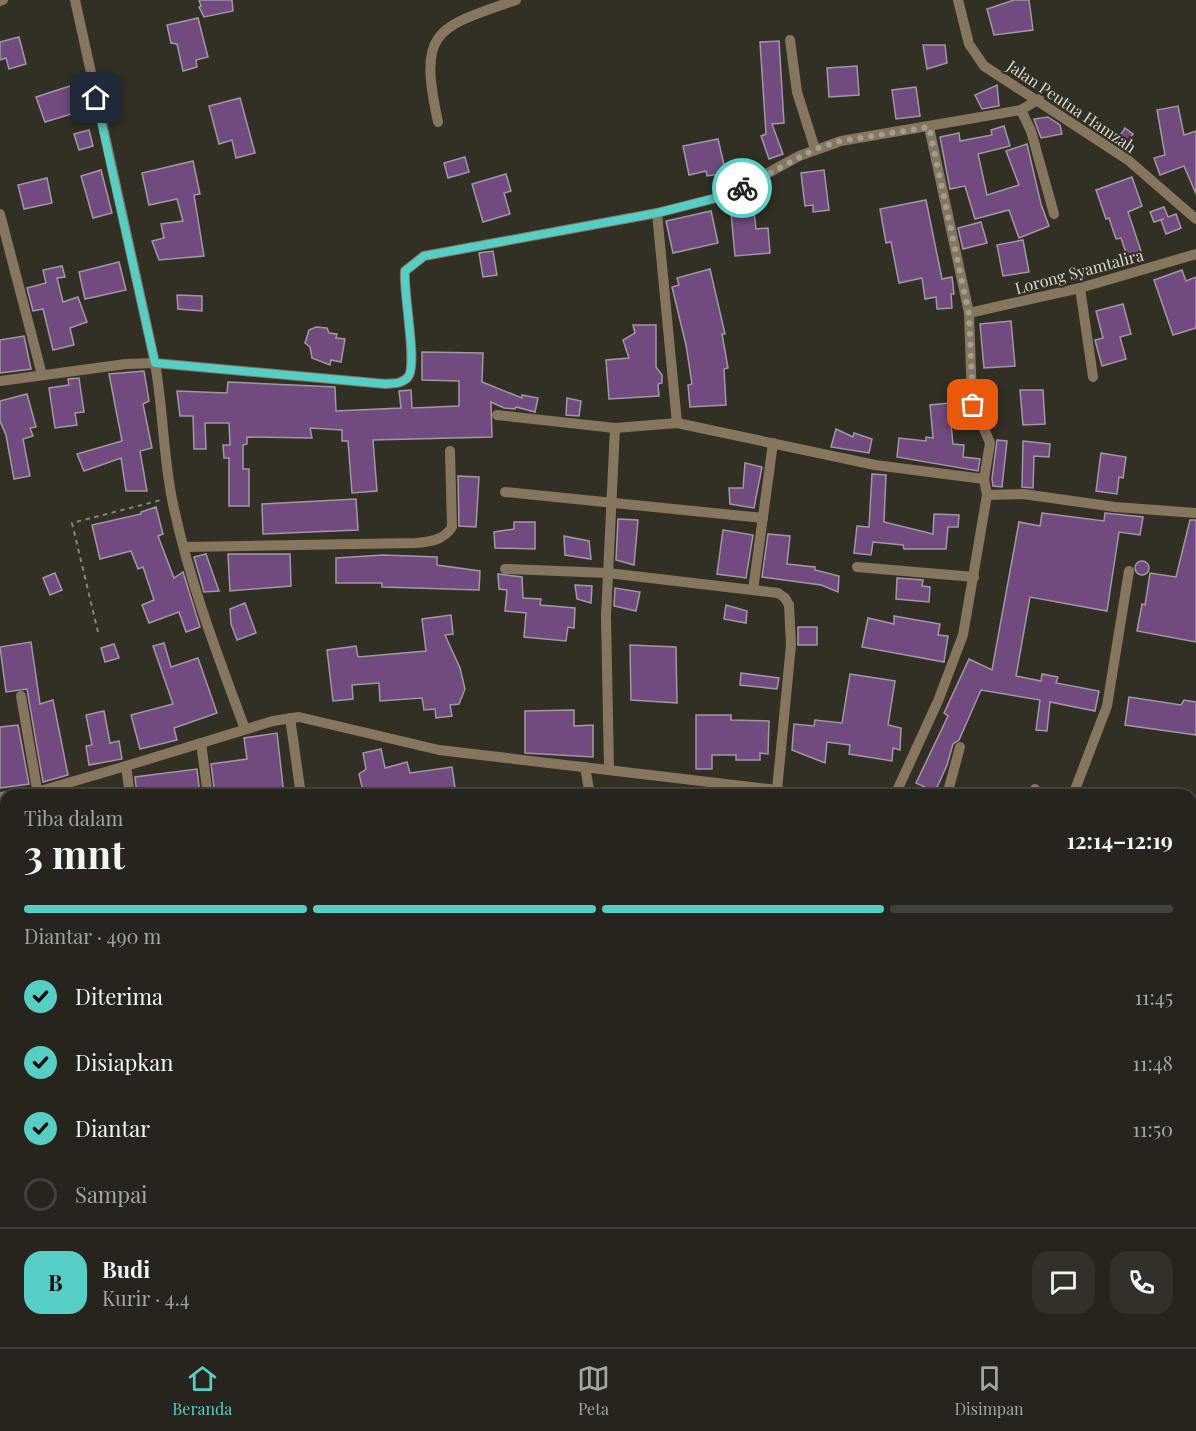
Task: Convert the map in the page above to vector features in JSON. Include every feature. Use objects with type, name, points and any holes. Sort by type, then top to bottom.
[{"type":"street","points":[[75,0],[155,363],[162,403],[171,498],[210,636],[245,729]]},
{"type":"street","points":[[438,122],[430,88],[430,68],[435,43],[442,32],[460,19],[516,0]]},
{"type":"street","name":"Jalan Peutua Hamzah","points":[[958,0],[969,44],[984,66],[1039,99],[1128,160],[1196,219]]},
{"type":"street","points":[[790,40],[797,92],[815,149]]},
{"type":"street","points":[[0,381],[155,363],[386,384],[400,383],[409,377],[414,363],[404,289],[405,271],[413,262],[435,253],[657,213],[734,192],[815,149],[841,141],[1021,110],[1039,99]]},
{"type":"street","points":[[1021,110],[1032,131],[1054,214]]},
{"type":"street","points":[[899,789],[938,701],[963,636],[974,577],[978,537],[987,495],[984,479],[990,443],[972,400],[969,314],[929,127]]},
{"type":"street","points":[[657,213],[677,423]]},
{"type":"street","points":[[0,214],[42,375]]},
{"type":"street","name":"Lorong Syamtalira","points":[[969,314],[1080,288],[1196,254]]},
{"type":"street","points":[[1080,288],[1093,377]]},
{"type":"street","points":[[497,415],[615,428],[677,423],[874,465],[984,479]]},
{"type":"street","points":[[609,770],[606,616],[615,428]]},
{"type":"street","points":[[753,590],[773,443]]},
{"type":"street","points":[[185,547],[415,543],[435,540],[448,534],[452,527],[450,451]]},
{"type":"street","points":[[505,492],[763,518]]},
{"type":"street","points":[[987,495],[1023,494],[1115,507],[1196,513]]},
{"type":"street","points":[[857,567],[974,577]]},
{"type":"street","points":[[505,569],[608,573],[778,593],[785,598],[789,605],[791,645],[777,789]]},
{"type":"street","points":[[1075,789],[1107,706],[1130,571]]},
{"type":"street","points":[[21,696],[37,789]]},
{"type":"street","points":[[51,789],[245,729],[299,717],[439,750],[769,789]]},
{"type":"street","points":[[290,718],[300,789]]},
{"type":"street","points":[[201,743],[207,789]]},
{"type":"street","points":[[949,789],[960,747]]},
{"type":"street","points":[[126,766],[129,789]]},
{"type":"street","points":[[585,767],[589,789]]},
{"type":"path","points":[[98,632],[72,523],[171,498]]},
{"type":"building","points":[[199,0],[232,0],[233,11],[204,17],[199,7],[201,6]]},
{"type":"building","points":[[1014,0],[1029,0],[1033,30],[994,35],[987,9]]},
{"type":"building","points":[[198,18],[208,57],[196,60],[197,67],[183,71],[177,44],[171,43],[167,25]]},
{"type":"building","points":[[19,37],[26,64],[9,69],[6,58],[0,60],[0,42]]},
{"type":"building","points":[[779,41],[784,123],[772,124],[783,154],[769,159],[761,136],[766,134],[760,42]]},
{"type":"building","points":[[923,45],[945,45],[947,63],[927,69]]},
{"type":"building","points":[[857,66],[859,95],[829,97],[827,68]]},
{"type":"building","points":[[997,85],[999,106],[982,109],[975,95]]},
{"type":"building","points":[[70,86],[78,112],[45,122],[36,97]]},
{"type":"building","points":[[916,87],[920,116],[896,119],[892,90]]},
{"type":"building","points":[[240,98],[255,153],[236,158],[232,140],[219,144],[209,106]]},
{"type":"building","points":[[1178,106],[1184,135],[1196,131],[1196,194],[1184,166],[1160,175],[1154,158],[1165,155],[1157,110]]},
{"type":"building","points":[[1048,117],[1060,125],[1062,134],[1041,138],[1034,119]]},
{"type":"building","points":[[1004,126],[1010,146],[978,154],[987,195],[1019,185],[1006,151],[1027,144],[1041,204],[1049,226],[1019,238],[1009,210],[975,219],[965,186],[950,189],[940,137],[959,133],[960,141],[992,135],[991,130]]},
{"type":"building","points":[[1125,128],[1133,134],[1125,146],[1117,140]]},
{"type":"building","points":[[89,130],[93,146],[79,150],[74,134]]},
{"type":"building","points":[[718,139],[726,173],[707,176],[706,171],[689,175],[683,146]]},
{"type":"building","points":[[465,157],[469,172],[448,178],[444,163]]},
{"type":"building","points":[[193,161],[200,194],[194,195],[204,256],[159,260],[152,241],[164,238],[161,224],[183,221],[177,199],[149,205],[142,173]]},
{"type":"building","points":[[101,170],[112,213],[93,218],[81,176]]},
{"type":"building","points":[[824,170],[829,210],[813,212],[813,205],[805,206],[801,173]]},
{"type":"building","points":[[506,174],[511,191],[504,193],[510,214],[483,222],[472,184]]},
{"type":"building","points":[[1132,177],[1142,206],[1128,212],[1141,251],[1127,256],[1121,238],[1116,239],[1109,218],[1106,219],[1096,190]]},
{"type":"building","points":[[47,178],[52,203],[24,209],[18,185]]},
{"type":"building","points":[[926,200],[942,279],[952,277],[954,294],[951,294],[952,308],[937,309],[936,297],[925,299],[922,278],[899,283],[891,242],[886,243],[880,209]]},
{"type":"building","points":[[1164,207],[1168,217],[1176,214],[1181,228],[1166,234],[1161,220],[1164,219],[1154,222],[1150,212]]},
{"type":"building","points":[[711,211],[718,243],[673,253],[666,221]]},
{"type":"building","points":[[754,211],[756,229],[768,228],[770,253],[735,256],[731,213]]},
{"type":"building","points":[[981,222],[987,243],[963,249],[958,228]]},
{"type":"building","points":[[1023,240],[1029,272],[1003,276],[997,245]]},
{"type":"building","points":[[493,251],[497,275],[483,277],[479,253]]},
{"type":"building","points":[[119,262],[126,290],[85,299],[79,272]]},
{"type":"building","points":[[62,266],[65,277],[57,278],[63,302],[78,297],[87,322],[70,328],[74,345],[53,350],[43,309],[33,311],[27,288],[46,283],[43,270]]},
{"type":"building","points":[[710,269],[725,334],[722,334],[728,368],[724,369],[726,405],[690,407],[688,385],[692,384],[686,345],[672,287],[679,285],[677,278]]},
{"type":"building","points":[[1182,270],[1186,281],[1196,277],[1196,328],[1173,335],[1154,280]]},
{"type":"building","points":[[177,295],[202,296],[202,311],[178,309]]},
{"type":"building","points":[[1123,304],[1131,334],[1120,337],[1126,359],[1102,366],[1095,340],[1103,338],[1096,311]]},
{"type":"building","points":[[1011,321],[1015,366],[984,368],[980,324]]},
{"type":"building","points":[[633,325],[656,325],[656,367],[662,375],[662,383],[658,384],[659,396],[609,399],[606,360],[629,358],[623,340],[635,333]]},
{"type":"building","points":[[316,327],[327,328],[329,333],[337,334],[336,338],[345,339],[341,362],[331,360],[330,365],[312,358],[310,347],[305,343],[309,330]]},
{"type":"building","points":[[24,336],[31,369],[0,373],[0,340]]},
{"type":"building","points":[[422,352],[483,353],[482,382],[522,398],[522,395],[538,398],[535,412],[516,407],[515,409],[504,408],[491,402],[492,437],[373,440],[377,491],[352,493],[348,441],[342,441],[342,430],[310,428],[312,438],[247,437],[247,444],[243,445],[243,469],[249,469],[249,506],[229,506],[229,458],[224,458],[223,445],[230,445],[229,423],[205,423],[206,449],[194,449],[193,416],[180,416],[177,391],[227,393],[228,382],[335,387],[336,411],[401,408],[399,391],[411,390],[412,408],[459,406],[459,381],[422,380]]},
{"type":"building","points":[[144,371],[149,401],[143,404],[152,448],[140,451],[147,491],[126,491],[121,458],[84,471],[77,454],[122,441],[109,374]]},
{"type":"building","points":[[79,378],[84,412],[75,413],[77,425],[55,428],[49,388],[69,385],[68,379]]},
{"type":"building","points":[[1020,390],[1043,390],[1045,424],[1023,425]]},
{"type":"building","points":[[27,394],[36,427],[30,428],[33,436],[23,439],[30,476],[14,479],[6,435],[0,421],[0,401]]},
{"type":"building","points":[[567,398],[581,401],[579,416],[566,415]]},
{"type":"building","points":[[949,403],[953,444],[964,445],[963,457],[980,459],[978,471],[897,457],[899,438],[926,441],[926,437],[933,438],[930,405]]},
{"type":"building","points":[[836,429],[853,437],[854,433],[872,439],[869,453],[831,447]]},
{"type":"building","points":[[997,440],[1007,441],[1002,487],[993,486],[992,479]]},
{"type":"building","points":[[1023,441],[1050,444],[1049,457],[1034,456],[1033,488],[1022,487]]},
{"type":"building","points":[[1101,453],[1126,457],[1123,478],[1119,477],[1117,494],[1096,491]]},
{"type":"building","points":[[745,463],[762,467],[754,508],[730,504],[729,488],[743,488]]},
{"type":"building","points":[[872,474],[886,475],[884,522],[933,534],[934,514],[959,515],[958,527],[948,527],[946,549],[904,549],[903,545],[873,542],[871,555],[854,553],[857,526],[869,527]]},
{"type":"building","points":[[458,476],[479,477],[476,527],[459,526]]},
{"type":"building","points":[[356,499],[358,530],[263,534],[262,504]]},
{"type":"building","points":[[156,507],[163,534],[158,536],[174,578],[183,572],[200,627],[186,632],[179,612],[149,623],[142,605],[154,600],[143,567],[138,569],[131,551],[100,559],[92,525],[141,514],[141,512]]},
{"type":"building","points":[[1042,513],[1104,521],[1105,513],[1143,517],[1140,535],[1119,532],[1107,611],[1030,597],[1016,676],[1041,681],[1042,674],[1058,677],[1056,683],[1099,691],[1095,711],[1050,702],[1047,731],[1036,730],[1040,700],[981,690],[959,740],[953,744],[936,789],[929,789],[916,783],[948,716],[944,713],[969,659],[992,670],[1019,522],[1040,526]]},
{"type":"building","points":[[618,519],[638,520],[634,565],[616,560]]},
{"type":"building","points":[[1190,520],[1196,520],[1196,642],[1137,631],[1142,604],[1145,605],[1150,573],[1176,577]]},
{"type":"building","points":[[514,522],[535,522],[535,549],[495,548],[494,532],[514,529]]},
{"type":"building","points":[[723,530],[753,535],[746,578],[717,574]]},
{"type":"building","points":[[768,534],[790,536],[787,564],[815,567],[815,570],[839,576],[838,592],[821,585],[762,577]]},
{"type":"building","points":[[564,536],[589,541],[591,559],[565,555]]},
{"type":"building","points":[[206,554],[219,591],[204,592],[194,557]]},
{"type":"building","points":[[228,554],[290,554],[291,586],[230,591]]},
{"type":"building","points":[[383,555],[437,557],[437,565],[480,571],[479,590],[382,587],[382,583],[336,583],[336,558]]},
{"type":"building","points":[[1142,561],[1147,563],[1149,568],[1147,573],[1142,575],[1137,573],[1135,568],[1137,563]]},
{"type":"building","points":[[55,573],[62,590],[50,595],[43,578]]},
{"type":"building","points":[[498,574],[522,577],[523,598],[541,599],[540,605],[575,608],[574,628],[568,627],[566,641],[524,637],[526,613],[505,611],[507,590],[499,589]]},
{"type":"building","points":[[897,578],[923,580],[922,586],[930,587],[929,602],[896,599]]},
{"type":"building","points":[[575,585],[592,586],[591,603],[577,599]]},
{"type":"building","points":[[615,588],[640,592],[636,611],[614,606]]},
{"type":"building","points":[[245,603],[256,633],[237,640],[231,624],[230,609]]},
{"type":"building","points":[[726,605],[747,611],[746,623],[724,619]]},
{"type":"building","points":[[451,615],[453,634],[445,635],[460,668],[465,689],[459,704],[450,705],[452,716],[436,718],[435,709],[424,710],[422,698],[380,701],[379,683],[352,685],[353,699],[333,701],[327,650],[356,646],[358,657],[426,651],[422,619]]},
{"type":"building","points":[[894,616],[940,624],[938,635],[948,636],[944,662],[862,647],[868,618],[894,624]]},
{"type":"building","points":[[798,627],[817,627],[817,645],[798,645]]},
{"type":"building","points":[[31,642],[40,704],[53,700],[68,775],[43,782],[27,689],[6,692],[0,647]]},
{"type":"building","points":[[164,643],[171,667],[198,658],[217,713],[174,728],[177,740],[140,749],[131,715],[173,704],[153,646]]},
{"type":"building","points":[[114,644],[119,658],[105,662],[101,648]]},
{"type":"building","points":[[630,645],[676,647],[677,703],[631,700]]},
{"type":"building","points":[[741,673],[779,678],[777,689],[740,685]]},
{"type":"building","points":[[850,674],[895,681],[888,725],[901,728],[900,750],[893,748],[892,761],[849,754],[850,745],[827,742],[825,763],[792,750],[794,724],[814,726],[815,720],[842,723]]},
{"type":"building","points":[[1129,697],[1181,705],[1184,700],[1196,702],[1196,735],[1125,725]]},
{"type":"building","points":[[574,710],[574,726],[593,725],[593,757],[525,753],[525,711]]},
{"type":"building","points":[[104,711],[110,743],[119,741],[122,759],[89,765],[86,746],[92,745],[86,715]]},
{"type":"building","points":[[696,715],[731,715],[731,720],[769,721],[768,754],[760,753],[760,760],[736,760],[736,755],[712,755],[712,769],[696,769]]},
{"type":"building","points":[[18,725],[29,784],[0,788],[0,727]]},
{"type":"building","points":[[277,733],[283,789],[214,789],[211,764],[247,759],[244,738]]},
{"type":"building","points":[[381,749],[385,768],[407,762],[410,773],[452,767],[455,789],[363,789],[359,774],[366,769],[363,753]]},
{"type":"building","points":[[197,769],[199,789],[136,789],[135,777]]},
{"type":"way so far","points":[[742,188],[815,149],[841,141],[929,127],[969,314],[973,405]]},
{"type":"route","points":[[96,98],[155,363],[386,384],[400,383],[409,377],[414,363],[404,289],[405,271],[413,262],[435,253],[657,213],[716,198],[742,188]]}]
